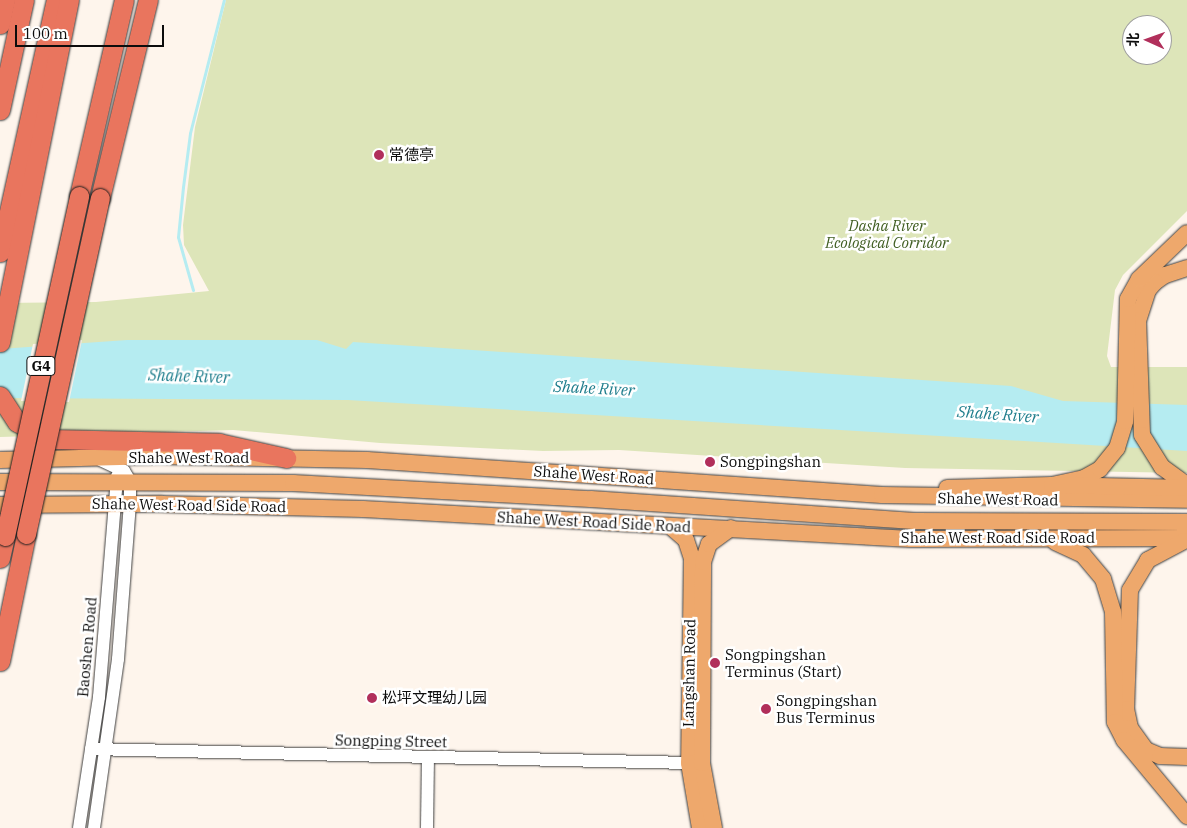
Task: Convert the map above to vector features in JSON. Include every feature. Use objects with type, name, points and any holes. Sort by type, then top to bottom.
[{"type":"highway","points":[[0,24],[5,0]]},
{"type":"highway","points":[[0,110],[24,0]]},
{"type":"highway","points":[[0,252],[56,0]]},
{"type":"highway","points":[[0,342],[69,0]]},
{"type":"highway","name":"G4","points":[[0,558],[78,196],[124,0]]},
{"type":"highway","name":"G4","points":[[0,661],[100,198],[148,0]]},
{"type":"highway","points":[[0,396],[10,415],[25,429],[58,440],[219,443],[286,458]]},
{"type":"main road","points":[[1187,233],[1139,279],[1128,299],[1132,320],[1140,428],[1150,452],[1172,476],[1187,486]]},
{"type":"main road","points":[[1052,485],[1084,478],[1107,461],[1123,431],[1132,320],[1148,290],[1155,282],[1165,275],[1187,268]]},
{"type":"main road","points":[[123,478],[140,466],[227,464],[253,457]]},
{"type":"main road","name":"Shahe West Road","points":[[0,460],[286,458],[541,472],[882,496],[1187,500]]},
{"type":"main road","points":[[434,492],[426,484],[426,477],[434,472],[502,476],[541,472]]},
{"type":"main road","name":"Shahe West Road","points":[[0,482],[123,478],[292,483],[876,519],[1187,522]]},
{"type":"main road","points":[[882,496],[969,487],[1052,485],[1187,486]]},
{"type":"main road","points":[[455,492],[579,522]]},
{"type":"main road","name":"Shahe West Road Side Road","points":[[0,505],[130,504],[363,508],[894,539],[1187,539]]},
{"type":"main road","points":[[759,530],[876,519]]},
{"type":"main road","name":"Langshan Road","points":[[670,526],[686,540],[692,558],[689,763],[700,828]]},
{"type":"main road","name":"Langshan Road","points":[[714,828],[702,763],[703,562],[709,544],[730,528]]},
{"type":"main road","points":[[1038,539],[1065,545],[1090,562],[1103,578],[1120,613]]},
{"type":"main road","points":[[1187,539],[1160,552],[1143,566],[1120,613],[1120,710],[1124,740],[1187,816]]},
{"type":"main road","points":[[1120,710],[1146,750],[1160,756],[1187,757]]},
{"type":"street","points":[[93,459],[106,461],[123,478]]},
{"type":"street","name":"Baoshen Road","points":[[79,828],[106,633],[113,504],[123,478]]},
{"type":"street","name":"Baoshen Road","points":[[94,828],[118,659],[130,504],[123,478]]},
{"type":"street","name":"Songping Street","points":[[91,749],[428,759],[689,763]]},
{"type":"street","points":[[427,828],[428,759]]},
{"type":"green space","name":"Dasha River Ecological Corridor","points":[[226,0],[1187,0],[1187,211],[1123,275],[1115,290],[1107,356],[1111,367],[1187,367],[1187,473],[905,468],[619,450],[543,451],[380,443],[233,430],[0,437],[0,303],[96,302],[209,291],[184,245],[183,225],[195,127]]},
{"type":"water","name":"Shahe River","points":[[127,340],[317,340],[346,349],[353,342],[1011,386],[1063,401],[1187,405],[1187,451],[348,400],[0,398],[0,349]]},
{"type":"pier","points":[[82,340],[69,402],[21,401],[33,344]]},
{"type":"waterway","points":[[193,290],[178,237],[183,187],[190,133],[224,0]]},
{"type":"place","name":"常德亭","points":[[379,155]]},
{"type":"place","name":"Songpingshan","points":[[710,462]]},
{"type":"place","name":"Songpingshan Terminus (Start)","points":[[715,663]]},
{"type":"place","name":"松坪文理幼儿园","points":[[372,698]]},
{"type":"place","name":"Songpingshan Bus Terminus","points":[[766,709]]}]
